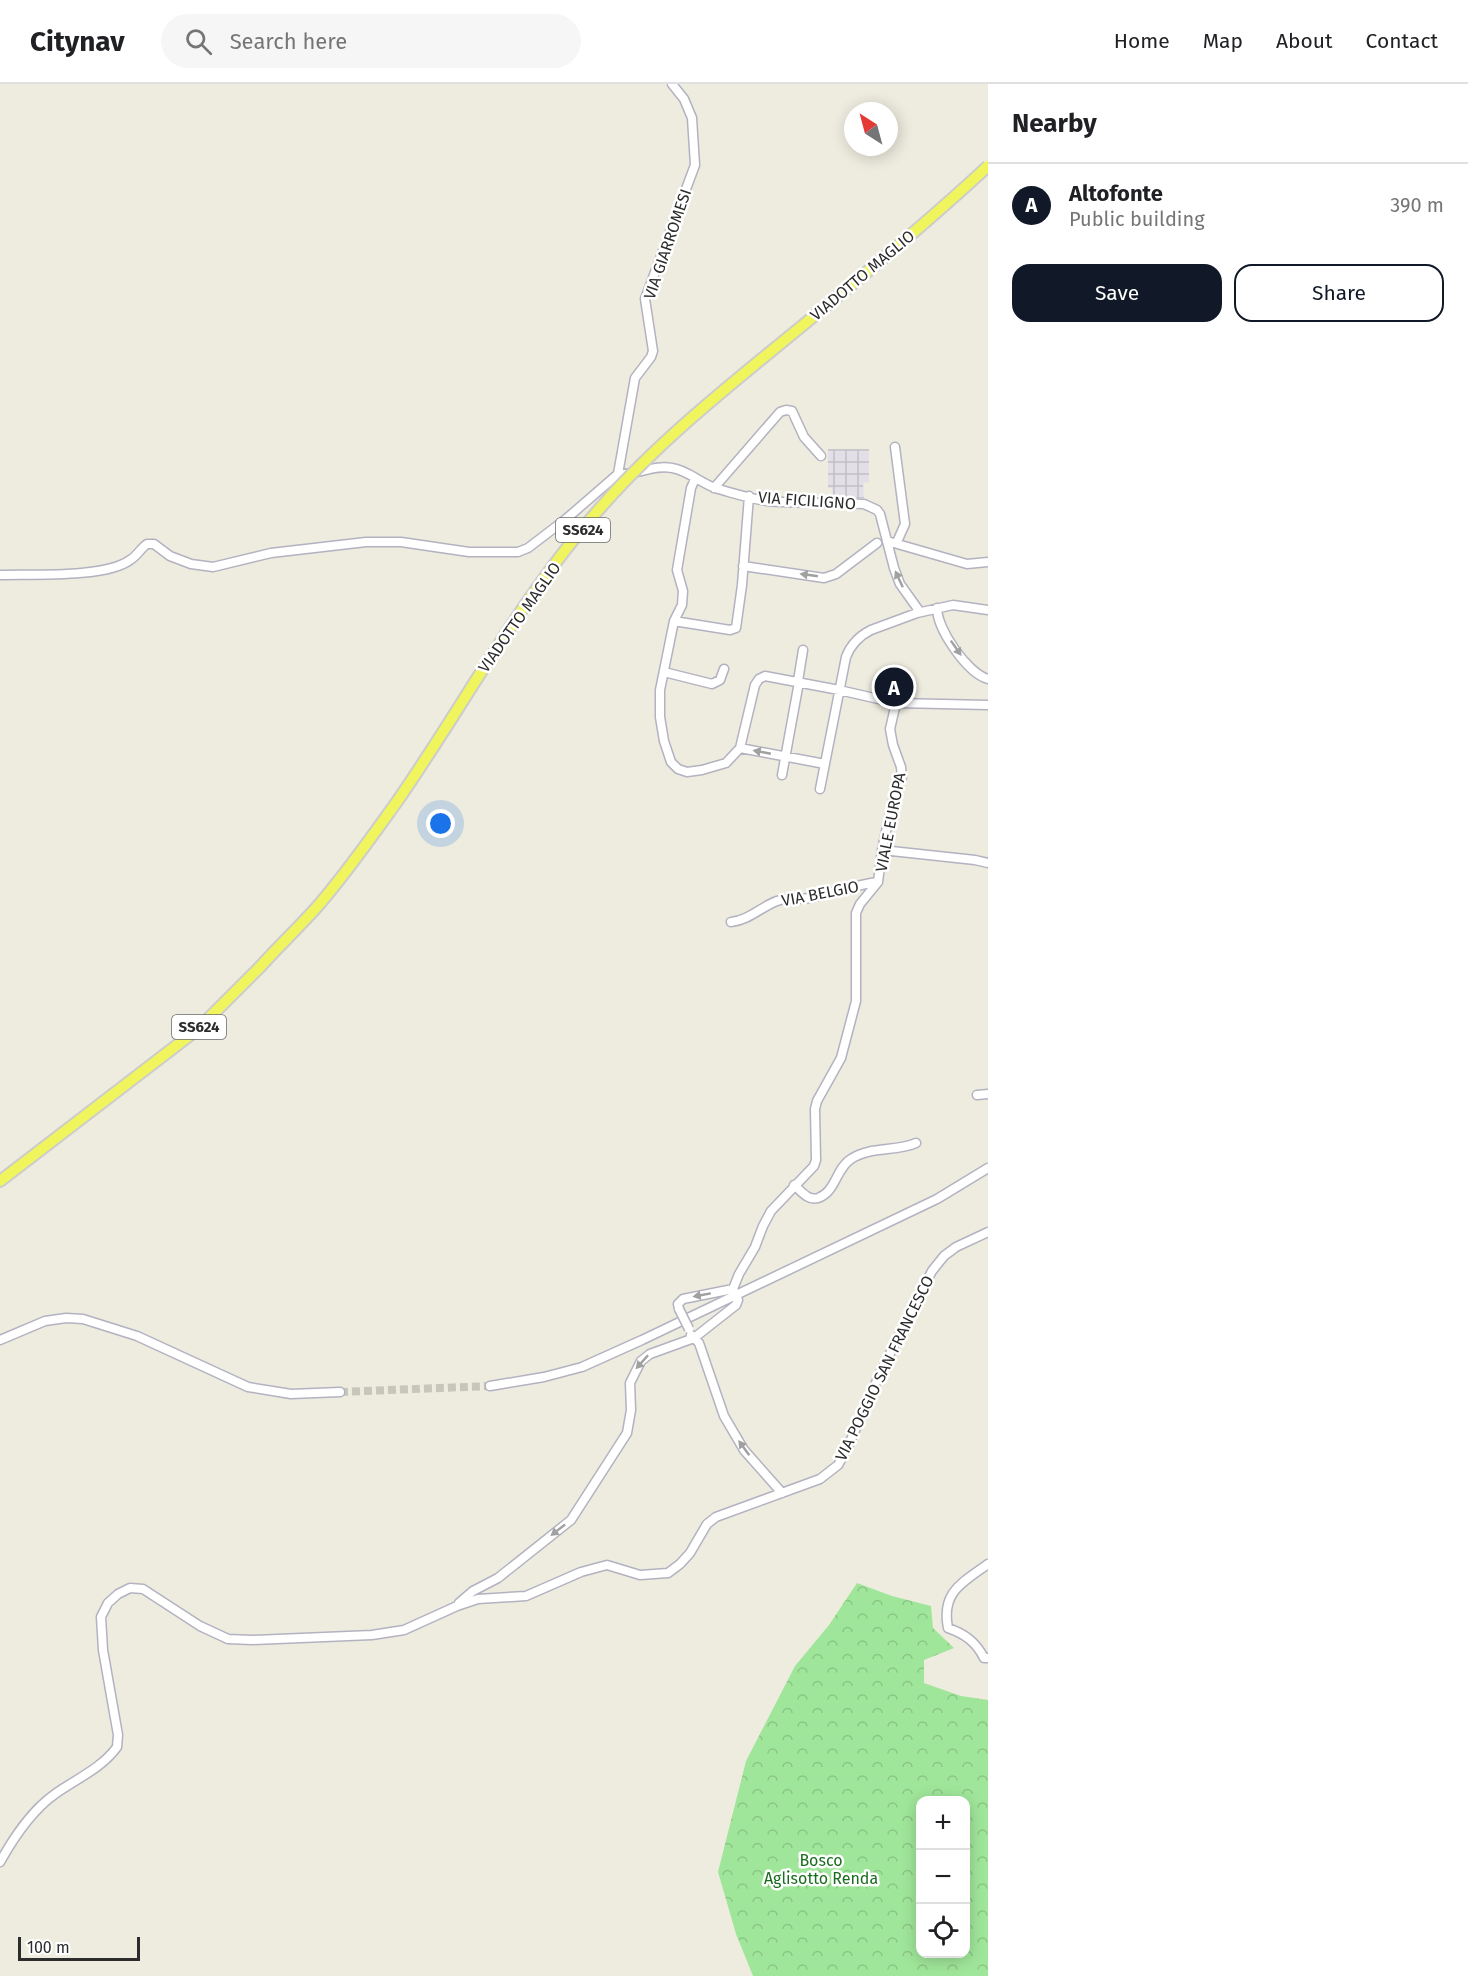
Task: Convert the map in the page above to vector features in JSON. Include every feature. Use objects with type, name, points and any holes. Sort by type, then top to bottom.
[{"type":"main road","name":"VIADOTTO MAGLIO","points":[[0,1181],[198,1029],[317,907],[396,802],[512,624],[601,507],[690,419],[758,360],[839,295],[988,166]]},
{"type":"street","name":"VIA GIARROMESI","points":[[618,474],[635,378],[651,357],[652,351],[645,299],[695,165],[692,118],[684,99],[672,84]]},
{"type":"street","points":[[714,488],[780,412],[786,410],[792,411],[804,437],[821,456]]},
{"type":"street","points":[[743,566],[824,578],[836,574],[886,541],[905,524],[895,447]]},
{"type":"street","name":"VIA FICILIGNO","points":[[618,474],[629,475],[670,467],[714,488],[765,501],[864,504],[877,510],[880,514],[886,541]]},
{"type":"street","points":[[0,575],[53,575],[116,567],[131,560],[147,544],[154,544],[170,556],[191,564],[213,567],[271,553],[366,542],[401,542],[469,552],[518,552],[525,550],[567,519],[618,474]]},
{"type":"street","points":[[695,479],[691,488],[677,570],[683,591],[682,605],[674,621],[660,690],[660,717],[667,750],[673,765],[681,771],[702,770],[726,763],[740,748],[755,685],[759,679],[768,675],[896,703],[988,705]]},
{"type":"street","points":[[674,621],[734,630],[736,628],[748,526],[748,496]]},
{"type":"street","points":[[886,541],[968,564],[988,562]]},
{"type":"street","points":[[886,541],[900,585],[920,612]]},
{"type":"street","points":[[820,789],[846,657],[861,635],[920,612],[937,608],[953,605],[988,610]]},
{"type":"street","points":[[937,608],[939,625],[968,666],[975,673],[988,679]]},
{"type":"street","points":[[782,775],[803,650]]},
{"type":"street","points":[[664,672],[712,684],[720,680],[724,669]]},
{"type":"street","name":"VIALE EUROPA","points":[[457,1606],[473,1590],[498,1578],[571,1520],[601,1477],[627,1433],[632,1410],[630,1383],[641,1361],[650,1354],[694,1338],[735,1305],[738,1300],[735,1293],[739,1274],[755,1247],[771,1211],[809,1172],[816,1160],[814,1128],[817,1101],[841,1058],[856,1001],[856,913],[860,904],[878,882],[892,804],[902,777],[890,729],[896,703]]},
{"type":"street","points":[[740,748],[825,764]]},
{"type":"street","points":[[882,850],[975,860],[988,864]]},
{"type":"street","name":"VIA BELGIO","points":[[731,922],[747,917],[779,900],[795,897],[807,898],[878,882]]},
{"type":"street","points":[[977,1095],[988,1094]]},
{"type":"street","points":[[794,1185],[809,1198],[816,1199],[834,1183],[841,1168],[850,1159],[861,1154],[915,1143]]},
{"type":"street","points":[[490,1386],[544,1377],[582,1366],[937,1199],[988,1168]]},
{"type":"street","name":"VIA POGGIO SAN FRANCESCO","points":[[0,1862],[24,1823],[38,1808],[53,1795],[98,1765],[117,1747],[118,1735],[103,1650],[101,1617],[108,1603],[118,1594],[130,1588],[143,1589],[218,1635],[228,1639],[252,1640],[372,1635],[404,1630],[478,1599],[526,1596],[581,1572],[606,1565],[640,1575],[668,1573],[690,1553],[707,1524],[716,1517],[820,1479],[838,1465],[932,1270],[944,1256],[956,1247],[988,1232]]},
{"type":"street","points":[[735,1293],[683,1299],[678,1304],[679,1309],[688,1329],[699,1343],[724,1416],[744,1450],[782,1493]]},
{"type":"street","points":[[0,1340],[45,1321],[66,1318],[83,1319],[137,1336],[248,1387],[291,1394],[340,1392]]},
{"type":"street","points":[[988,1564],[950,1596],[945,1613],[948,1628],[962,1633],[978,1646],[984,1658],[988,1658]]},
{"type":"shaded area","points":[[828,449],[869,449],[869,482],[863,483],[864,498],[833,498],[832,488],[828,488]]},
{"type":"green space","name":"Bosco Aglisotto Renda","points":[[857,1583],[892,1596],[931,1606],[933,1628],[954,1648],[924,1660],[924,1683],[961,1696],[988,1700],[988,1976],[753,1976],[736,1934],[718,1872],[746,1761],[795,1666],[829,1625]]},
{"type":"tunnel","points":[[340,1392],[490,1386]]},
{"type":"place","name":"Altofonte","points":[[894,687]]}]
